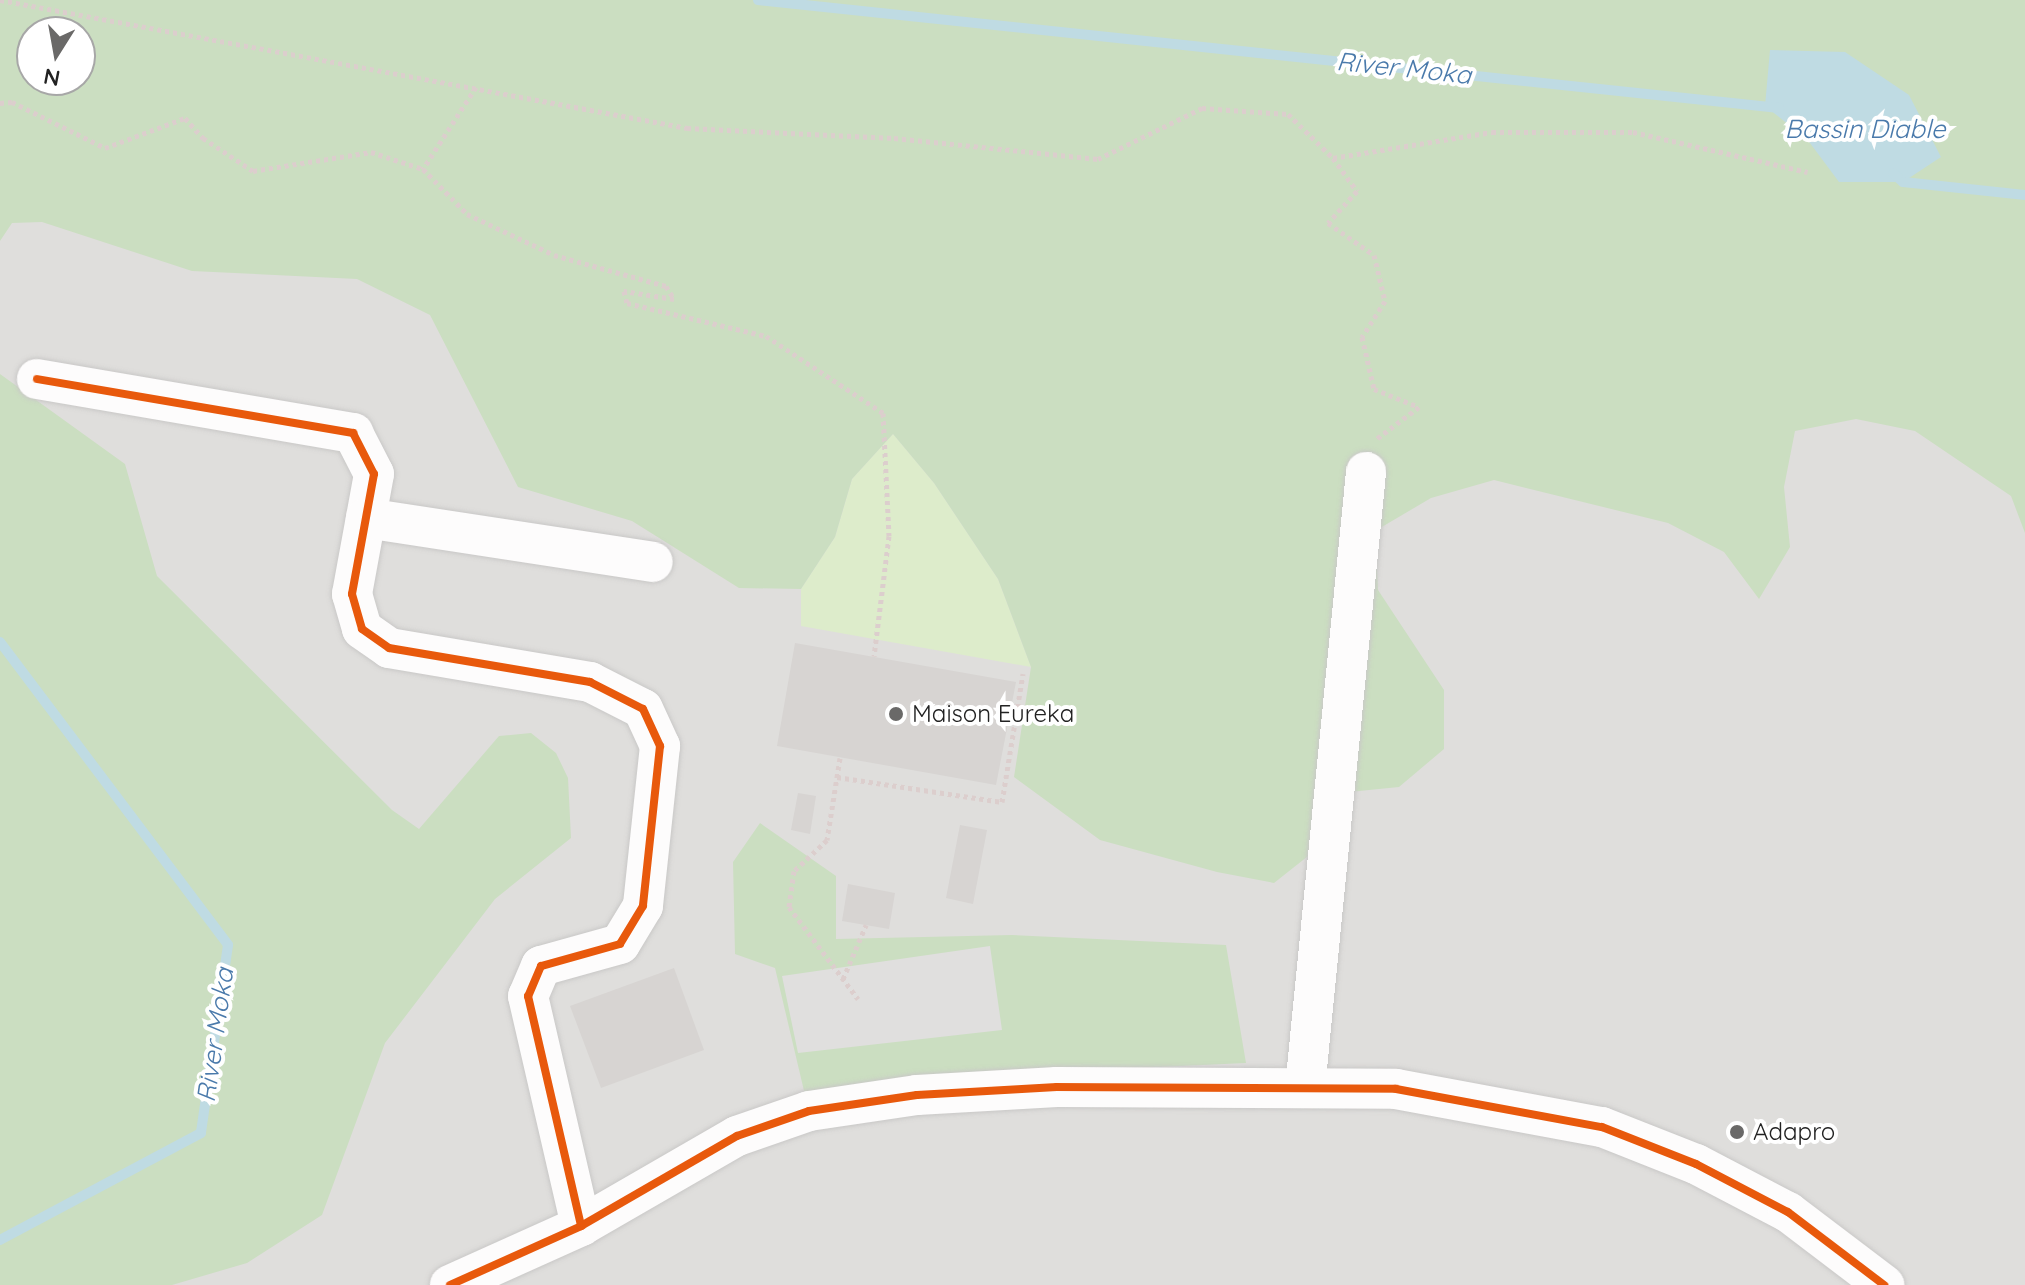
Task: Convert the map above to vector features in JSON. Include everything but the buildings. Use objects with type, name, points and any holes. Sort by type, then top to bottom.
[{"type":"street","points":[[37,379],[353,433],[374,474],[352,594],[362,629],[389,648],[590,682],[643,709],[660,746],[643,906],[620,944],[541,966],[528,996],[581,1226]]},
{"type":"street","points":[[1305,1088],[1366,472]]},
{"type":"street","points":[[366,518],[653,562]]},
{"type":"street","points":[[450,1285],[581,1226],[737,1136],[809,1111],[917,1095],[1057,1087],[1396,1089],[1602,1127],[1696,1164],[1788,1212],[1884,1285]]},
{"type":"path","points":[[0,0],[687,128],[894,138],[1098,159],[1202,108],[1288,114],[1333,158],[1357,191],[1328,223],[1374,255],[1385,301],[1362,337],[1374,389],[1419,407],[1377,435],[1366,472]]},
{"type":"path","points":[[423,169],[476,87]]},
{"type":"path","points":[[0,103],[12,102],[105,148],[185,118],[203,138],[253,171],[371,152],[423,169],[467,214],[554,255],[666,286],[674,299],[624,291],[627,303],[766,336],[883,413],[889,536],[874,656]]},
{"type":"path","points":[[1333,158],[1492,132],[1633,132],[1807,172]]},
{"type":"path","points":[[837,777],[1002,802],[1023,674]]},
{"type":"path","points":[[840,758],[827,840],[794,871],[789,907],[858,999]]},
{"type":"path","points":[[843,979],[866,925]]},
{"type":"shaded area","points":[[0,165],[1964,428],[2025,489],[2025,1285],[0,1285]]},
{"type":"shaded area","points":[[990,946],[1002,1030],[798,1053],[782,976]]},
{"type":"green space","points":[[0,0],[2025,0],[2025,533],[2011,496],[1915,431],[1856,419],[1795,431],[1784,487],[1790,547],[1759,599],[1724,552],[1668,523],[1494,480],[1431,498],[1375,531],[1378,590],[1444,690],[1444,749],[1399,787],[1339,793],[1322,845],[1274,883],[1217,872],[1100,840],[1014,777],[1031,667],[998,579],[934,483],[893,434],[852,479],[835,537],[801,589],[739,588],[632,521],[518,487],[430,315],[357,279],[192,271],[42,222],[12,223],[0,241]]},
{"type":"green space","points":[[0,374],[125,464],[157,576],[392,810],[419,829],[499,736],[531,733],[556,753],[568,778],[571,838],[495,899],[385,1043],[322,1215],[247,1263],[172,1285],[0,1285]]},
{"type":"green space","points":[[893,434],[934,483],[998,579],[1031,667],[801,626],[801,589],[835,537],[852,479]]},
{"type":"green space","points":[[760,823],[836,876],[836,939],[1012,935],[1226,945],[1246,1063],[1024,1073],[805,1095],[775,968],[735,954],[733,862]]},
{"type":"water","name":"Bassin Diable","points":[[1770,50],[1845,52],[1909,95],[1941,157],[1903,182],[1839,182],[1807,139],[1765,106]]},
{"type":"waterway","name":"River Moka","points":[[758,0],[1779,108]]},
{"type":"waterway","name":"River Moka","points":[[1893,173],[1903,182],[2025,195]]},
{"type":"waterway","name":"River Moka","points":[[0,642],[228,945],[201,1133],[0,1240]]},
{"type":"cycle path","points":[[37,379],[353,433],[374,474],[352,594],[362,629],[389,648],[590,682],[643,709],[660,746],[643,906],[620,944],[541,966],[528,996],[581,1226]]},
{"type":"cycle path","points":[[450,1285],[581,1226],[737,1136],[809,1111],[917,1095],[1057,1087],[1396,1089],[1602,1127],[1696,1164],[1788,1212],[1884,1285]]},
{"type":"place","name":"Maison Eureka","points":[[896,714]]},
{"type":"place","name":"Adapro","points":[[1737,1132]]}]
